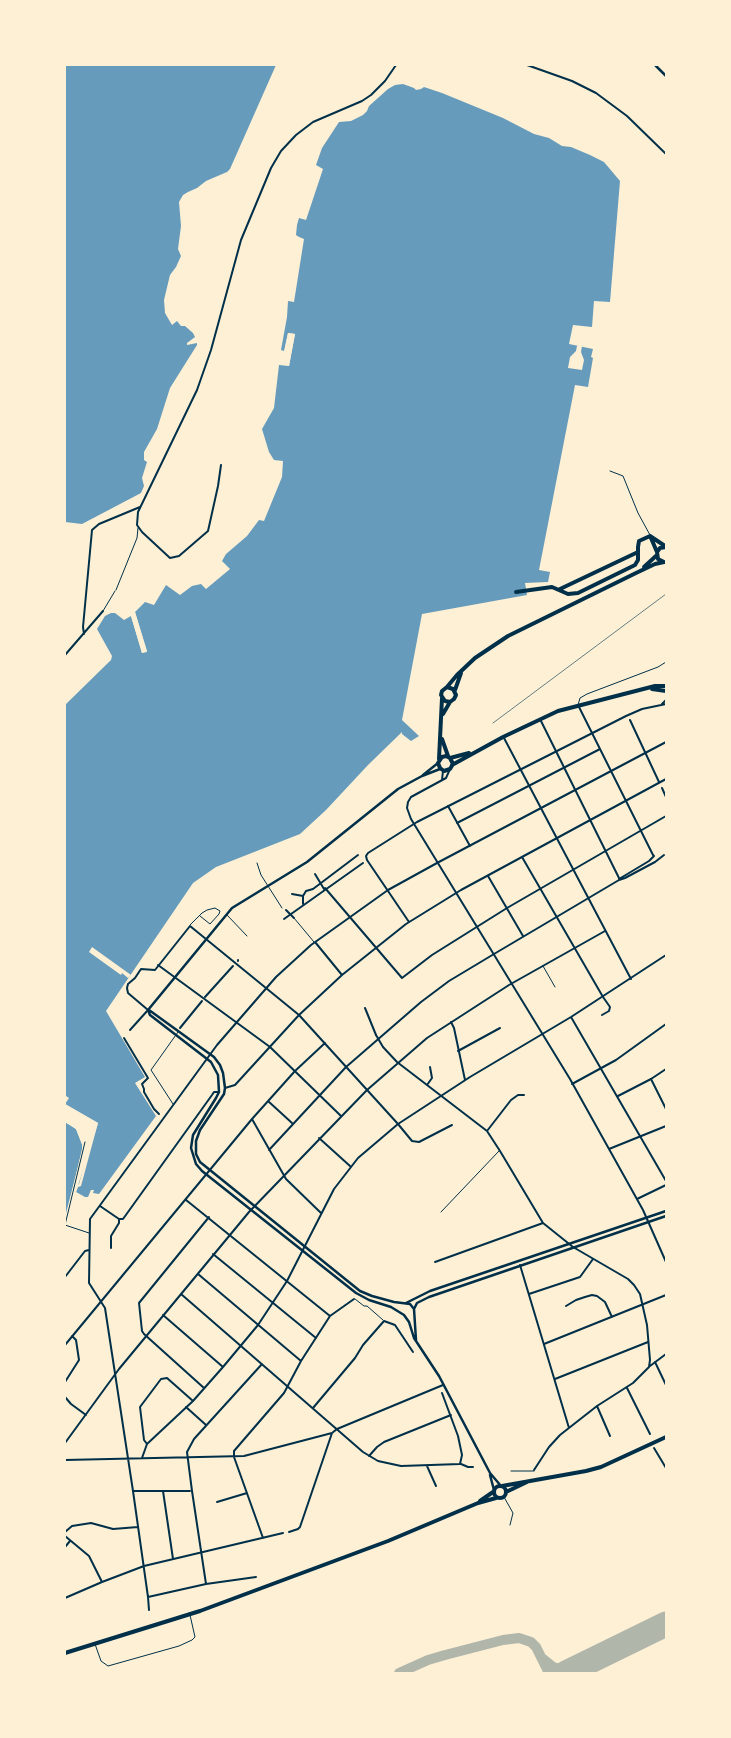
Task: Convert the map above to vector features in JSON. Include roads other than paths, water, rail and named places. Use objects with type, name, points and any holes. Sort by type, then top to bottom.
[{"type":"highway","points":[[650,536],[665,546]]},
{"type":"highway","points":[[516,592],[552,587],[568,594],[578,593],[633,566],[638,560],[640,541],[650,536]]},
{"type":"highway","points":[[650,536],[658,559],[665,562]]},
{"type":"highway","points":[[636,573],[650,563],[660,548],[665,546]]},
{"type":"highway","points":[[560,589],[638,552]]},
{"type":"highway","points":[[665,562],[655,564],[517,631],[486,650],[462,671],[442,692],[443,714],[439,761],[442,770],[451,767],[478,750],[540,718],[558,711],[659,685],[666,686]]},
{"type":"highway","points":[[443,714],[450,702],[455,698],[456,683],[462,671]]},
{"type":"highway","points":[[447,687],[455,691]]},
{"type":"highway","points":[[647,689],[666,691]]},
{"type":"highway","points":[[442,698],[450,702]]},
{"type":"highway","points":[[441,736],[451,767]]},
{"type":"highway","points":[[439,761],[443,756],[449,757],[478,750]]},
{"type":"highway","points":[[478,1502],[498,1486],[601,1467],[666,1437]]},
{"type":"highway","points":[[65,1652],[190,1614],[388,1541],[478,1502],[504,1497],[506,1492],[531,1480]]},
{"type":"highway","points":[[502,1486],[506,1492]]},
{"type":"highway","points":[[493,1491],[496,1498]]},
{"type":"street","points":[[221,465],[209,529],[179,556],[173,558],[167,556],[142,532],[137,525],[137,518],[140,507],[197,390],[211,350],[241,240],[271,168],[281,151],[296,135],[321,118],[362,101],[371,95],[385,81],[396,65]]},
{"type":"street","points":[[527,65],[572,81],[601,96],[628,116],[666,154]]},
{"type":"street","points":[[655,65],[666,76]]},
{"type":"street","points":[[84,634],[92,530],[99,524],[140,507]]},
{"type":"street","points":[[65,655],[103,611]]},
{"type":"street","points":[[662,704],[666,700]]},
{"type":"street","points":[[409,922],[366,858],[368,853],[413,824],[636,711],[666,704]]},
{"type":"street","points":[[268,1150],[346,1067],[378,1038],[443,986],[649,861],[654,856],[578,705]]},
{"type":"street","points":[[540,718],[619,879]]},
{"type":"street","points":[[630,720],[659,782]]},
{"type":"street","points":[[503,737],[631,979]]},
{"type":"street","points":[[149,1610],[105,1308],[102,1301],[93,1291],[90,1283],[90,1219],[210,1054],[287,966],[314,942],[388,890],[666,742]]},
{"type":"street","points":[[457,823],[600,749]]},
{"type":"street","points":[[422,776],[439,761]]},
{"type":"street","points":[[451,767],[448,776],[416,793],[409,799],[408,812],[413,824],[543,1034],[610,1149],[637,1199],[665,1256],[666,1262]]},
{"type":"street","points":[[130,1030],[232,908],[307,862],[398,789],[422,776],[442,770],[442,780]]},
{"type":"street","points":[[225,1088],[235,1085],[298,1015],[342,975],[376,946],[409,922],[456,893],[666,779]]},
{"type":"street","points":[[662,788],[666,796]]},
{"type":"street","points":[[448,806],[470,846]]},
{"type":"street","points":[[315,874],[320,884],[350,916],[402,978],[432,955],[476,927],[666,816]]},
{"type":"street","points":[[304,905],[302,901],[306,891],[313,889],[358,855]]},
{"type":"street","points":[[619,879],[627,878],[664,855]]},
{"type":"street","points":[[522,857],[574,948],[606,999],[610,1009],[602,1015]]},
{"type":"street","points":[[284,919],[325,888],[363,863]]},
{"type":"street","points":[[332,874],[337,880]]},
{"type":"street","points":[[488,876],[524,937]]},
{"type":"street","points":[[292,894],[303,896]]},
{"type":"street","points":[[286,910],[294,918]]},
{"type":"street","points":[[416,1342],[412,1305],[385,1300],[360,1291],[199,1160],[196,1141],[200,1130],[221,1099],[225,1088],[222,1069],[210,1054],[179,1031],[150,1015],[148,1010],[132,997],[127,988],[130,981],[135,978],[141,969],[155,970],[190,926],[298,1015],[411,1140],[415,1143],[452,1125]]},
{"type":"street","points":[[65,1443],[146,1336],[250,1210],[367,1090],[397,1062],[451,1022],[512,983],[605,931]]},
{"type":"street","points":[[314,942],[342,975]]},
{"type":"street","points":[[142,1458],[147,1444],[193,1401],[223,1368],[258,1324],[287,1281],[336,1185],[350,1166],[372,1144],[398,1124],[465,1080],[571,1017],[666,955]]},
{"type":"street","points":[[158,965],[270,1047],[341,1116]]},
{"type":"street","points":[[205,996],[233,966]]},
{"type":"street","points":[[179,1031],[202,1001]]},
{"type":"street","points":[[365,1008],[376,1035],[388,1053],[486,1131],[500,1150],[543,1223],[573,1247],[634,1284],[640,1294],[646,1325],[649,1367]]},
{"type":"street","points":[[571,1017],[666,1181]]},
{"type":"street","points":[[451,1022],[454,1028],[465,1080]]},
{"type":"street","points":[[572,1084],[625,1054],[666,1024]]},
{"type":"street","points":[[458,1051],[500,1028]]},
{"type":"street","points":[[179,1031],[213,1064],[219,1079],[219,1092],[195,1129],[191,1143],[194,1159],[201,1170],[356,1293],[402,1314],[410,1316],[417,1303],[429,1297],[666,1216]]},
{"type":"street","points":[[124,1038],[148,1078],[142,1084],[144,1092],[159,1114]]},
{"type":"street","points":[[65,1346],[252,1119],[324,1042]]},
{"type":"street","points":[[427,1085],[432,1078],[430,1067]]},
{"type":"street","points":[[618,1096],[651,1080],[666,1069]]},
{"type":"street","points":[[651,1080],[666,1109]]},
{"type":"street","points":[[119,1219],[124,1217],[213,1093],[219,1092]]},
{"type":"street","points":[[486,1131],[511,1100],[518,1094],[524,1095]]},
{"type":"street","points":[[268,1101],[293,1124]]},
{"type":"street","points":[[252,1119],[286,1180],[321,1214]]},
{"type":"street","points":[[610,1149],[666,1126]]},
{"type":"street","points":[[319,1138],[350,1166]]},
{"type":"street","points":[[637,1199],[666,1185]]},
{"type":"street","points":[[186,1199],[330,1316]]},
{"type":"street","points":[[100,1206],[119,1219]]},
{"type":"street","points":[[502,1486],[490,1473],[443,1385],[412,1335],[408,1320],[402,1314],[401,1307],[430,1291],[666,1211]]},
{"type":"street","points":[[204,1388],[142,1331],[139,1301],[208,1217]]},
{"type":"street","points":[[111,1248],[110,1236],[120,1222],[119,1219]]},
{"type":"street","points":[[435,1262],[543,1223]]},
{"type":"street","points":[[65,1277],[85,1250],[89,1250]]},
{"type":"street","points":[[213,1254],[316,1338]]},
{"type":"street","points":[[529,1294],[580,1277],[593,1259]]},
{"type":"street","points":[[520,1265],[569,1428]]},
{"type":"street","points":[[197,1274],[301,1361]]},
{"type":"street","points":[[181,1294],[369,1456],[378,1461],[393,1465],[428,1466],[460,1464],[468,1468],[473,1467]]},
{"type":"street","points":[[544,1344],[666,1295]]},
{"type":"street","points":[[566,1306],[585,1297],[597,1296],[605,1302],[612,1317]]},
{"type":"street","points":[[263,1538],[234,1457],[234,1451],[284,1393],[301,1361],[330,1316],[354,1299]]},
{"type":"street","points":[[163,1315],[223,1368]]},
{"type":"street","points":[[313,1408],[356,1358],[363,1345],[384,1321],[394,1325],[413,1352]]},
{"type":"street","points":[[65,1382],[79,1360],[76,1340],[72,1336]]},
{"type":"street","points":[[555,1379],[648,1342]]},
{"type":"street","points":[[534,1470],[549,1447],[569,1428],[597,1406],[627,1388],[666,1354]]},
{"type":"street","points":[[655,1362],[666,1385]]},
{"type":"street","points":[[206,1584],[187,1457],[191,1443],[262,1364]]},
{"type":"street","points":[[147,1444],[144,1440],[139,1409],[140,1405],[161,1379],[167,1378],[193,1401]]},
{"type":"street","points":[[65,1460],[244,1456],[332,1433],[337,1429],[443,1385]]},
{"type":"street","points":[[627,1388],[650,1434]]},
{"type":"street","points":[[442,1393],[452,1415],[458,1436],[462,1455],[460,1464]]},
{"type":"street","points":[[65,1397],[86,1415]]},
{"type":"street","points":[[597,1406],[610,1436]]},
{"type":"street","points":[[186,1407],[206,1425]]},
{"type":"street","points":[[369,1456],[384,1442],[452,1415]]},
{"type":"street","points":[[289,1532],[300,1527],[332,1433]]},
{"type":"street","points":[[654,1448],[666,1468]]},
{"type":"street","points":[[428,1466],[436,1486]]},
{"type":"street","points":[[490,1473],[493,1491]]},
{"type":"street","points":[[133,1491],[192,1490]]},
{"type":"street","points":[[163,1491],[173,1559]]},
{"type":"street","points":[[218,1502],[247,1493]]},
{"type":"street","points":[[65,1532],[72,1526],[91,1523],[113,1529],[138,1527]]},
{"type":"street","points":[[65,1598],[144,1566],[283,1533]]},
{"type":"street","points":[[65,1536],[88,1556],[102,1582]]},
{"type":"street","points":[[65,1547],[70,1540]]},
{"type":"street","points":[[148,1597],[206,1584],[256,1577]]},
{"type":"lane","points":[[610,471],[623,476],[638,513],[650,536]]},
{"type":"lane","points":[[103,611],[115,590],[138,538],[137,525]]},
{"type":"lane","points":[[578,705],[579,700],[586,694],[666,662]]},
{"type":"lane","points":[[257,863],[267,886],[282,908]]},
{"type":"lane","points":[[190,926],[200,916],[212,908],[217,908],[220,911],[220,914],[210,924],[200,916]]},
{"type":"lane","points":[[226,915],[247,936]]},
{"type":"lane","points":[[294,918],[314,942]]},
{"type":"lane","points":[[543,966],[555,987]]},
{"type":"lane","points":[[173,1104],[151,1070],[179,1031]]},
{"type":"lane","points":[[85,1142],[65,1225],[90,1232]]},
{"type":"lane","points":[[441,1212],[500,1150]]},
{"type":"lane","points":[[354,1299],[367,1306],[384,1321]]},
{"type":"lane","points":[[512,1471],[534,1470]]},
{"type":"lane","points":[[504,1497],[513,1513],[510,1524]]},
{"type":"lane","points":[[95,1643],[101,1662],[108,1666],[179,1646],[195,1637],[190,1614]]},
{"type":"water","points":[[65,65],[276,65],[230,169],[183,195],[179,202],[181,226],[178,249],[181,256],[170,275],[164,300],[165,313],[172,325],[177,321],[181,326],[185,326],[193,333],[195,337],[187,345],[197,343],[197,345],[170,388],[157,429],[144,452],[144,460],[147,462],[142,478],[144,486],[141,493],[82,524],[65,522]]},
{"type":"water","points":[[403,84],[416,90],[424,87],[442,93],[503,118],[534,134],[549,138],[562,146],[571,147],[590,155],[604,162],[620,181],[610,302],[594,301],[592,327],[573,325],[569,344],[593,349],[591,357],[593,358],[588,387],[575,385],[539,570],[550,572],[548,582],[525,583],[527,595],[422,614],[402,720],[419,736],[411,741],[402,732],[300,834],[216,867],[193,883],[106,1011],[145,1077],[135,1083],[156,1116],[99,1194],[93,1193],[94,1190],[91,1190],[88,1197],[85,1197],[76,1192],[98,1123],[65,1104],[69,1098],[65,1097],[65,705],[111,660],[112,656],[97,629],[105,616],[115,613],[124,620],[131,616],[142,653],[147,651],[135,612],[145,602],[154,605],[166,585],[180,595],[192,586],[201,584],[206,589],[230,569],[222,561],[226,554],[247,536],[259,520],[264,521],[282,477],[283,461],[274,460],[269,452],[262,429],[274,408],[279,365],[289,366],[295,334],[288,333],[284,351],[281,350],[288,301],[294,302],[304,239],[296,235],[299,218],[306,220],[323,169],[316,165],[322,148],[339,122],[351,121],[363,115],[369,106],[388,89],[395,85]]},
{"type":"water","points":[[65,1122],[76,1129],[83,1147],[65,1217]]},
{"type":"railway","points":[[493,723],[666,594]]}]
